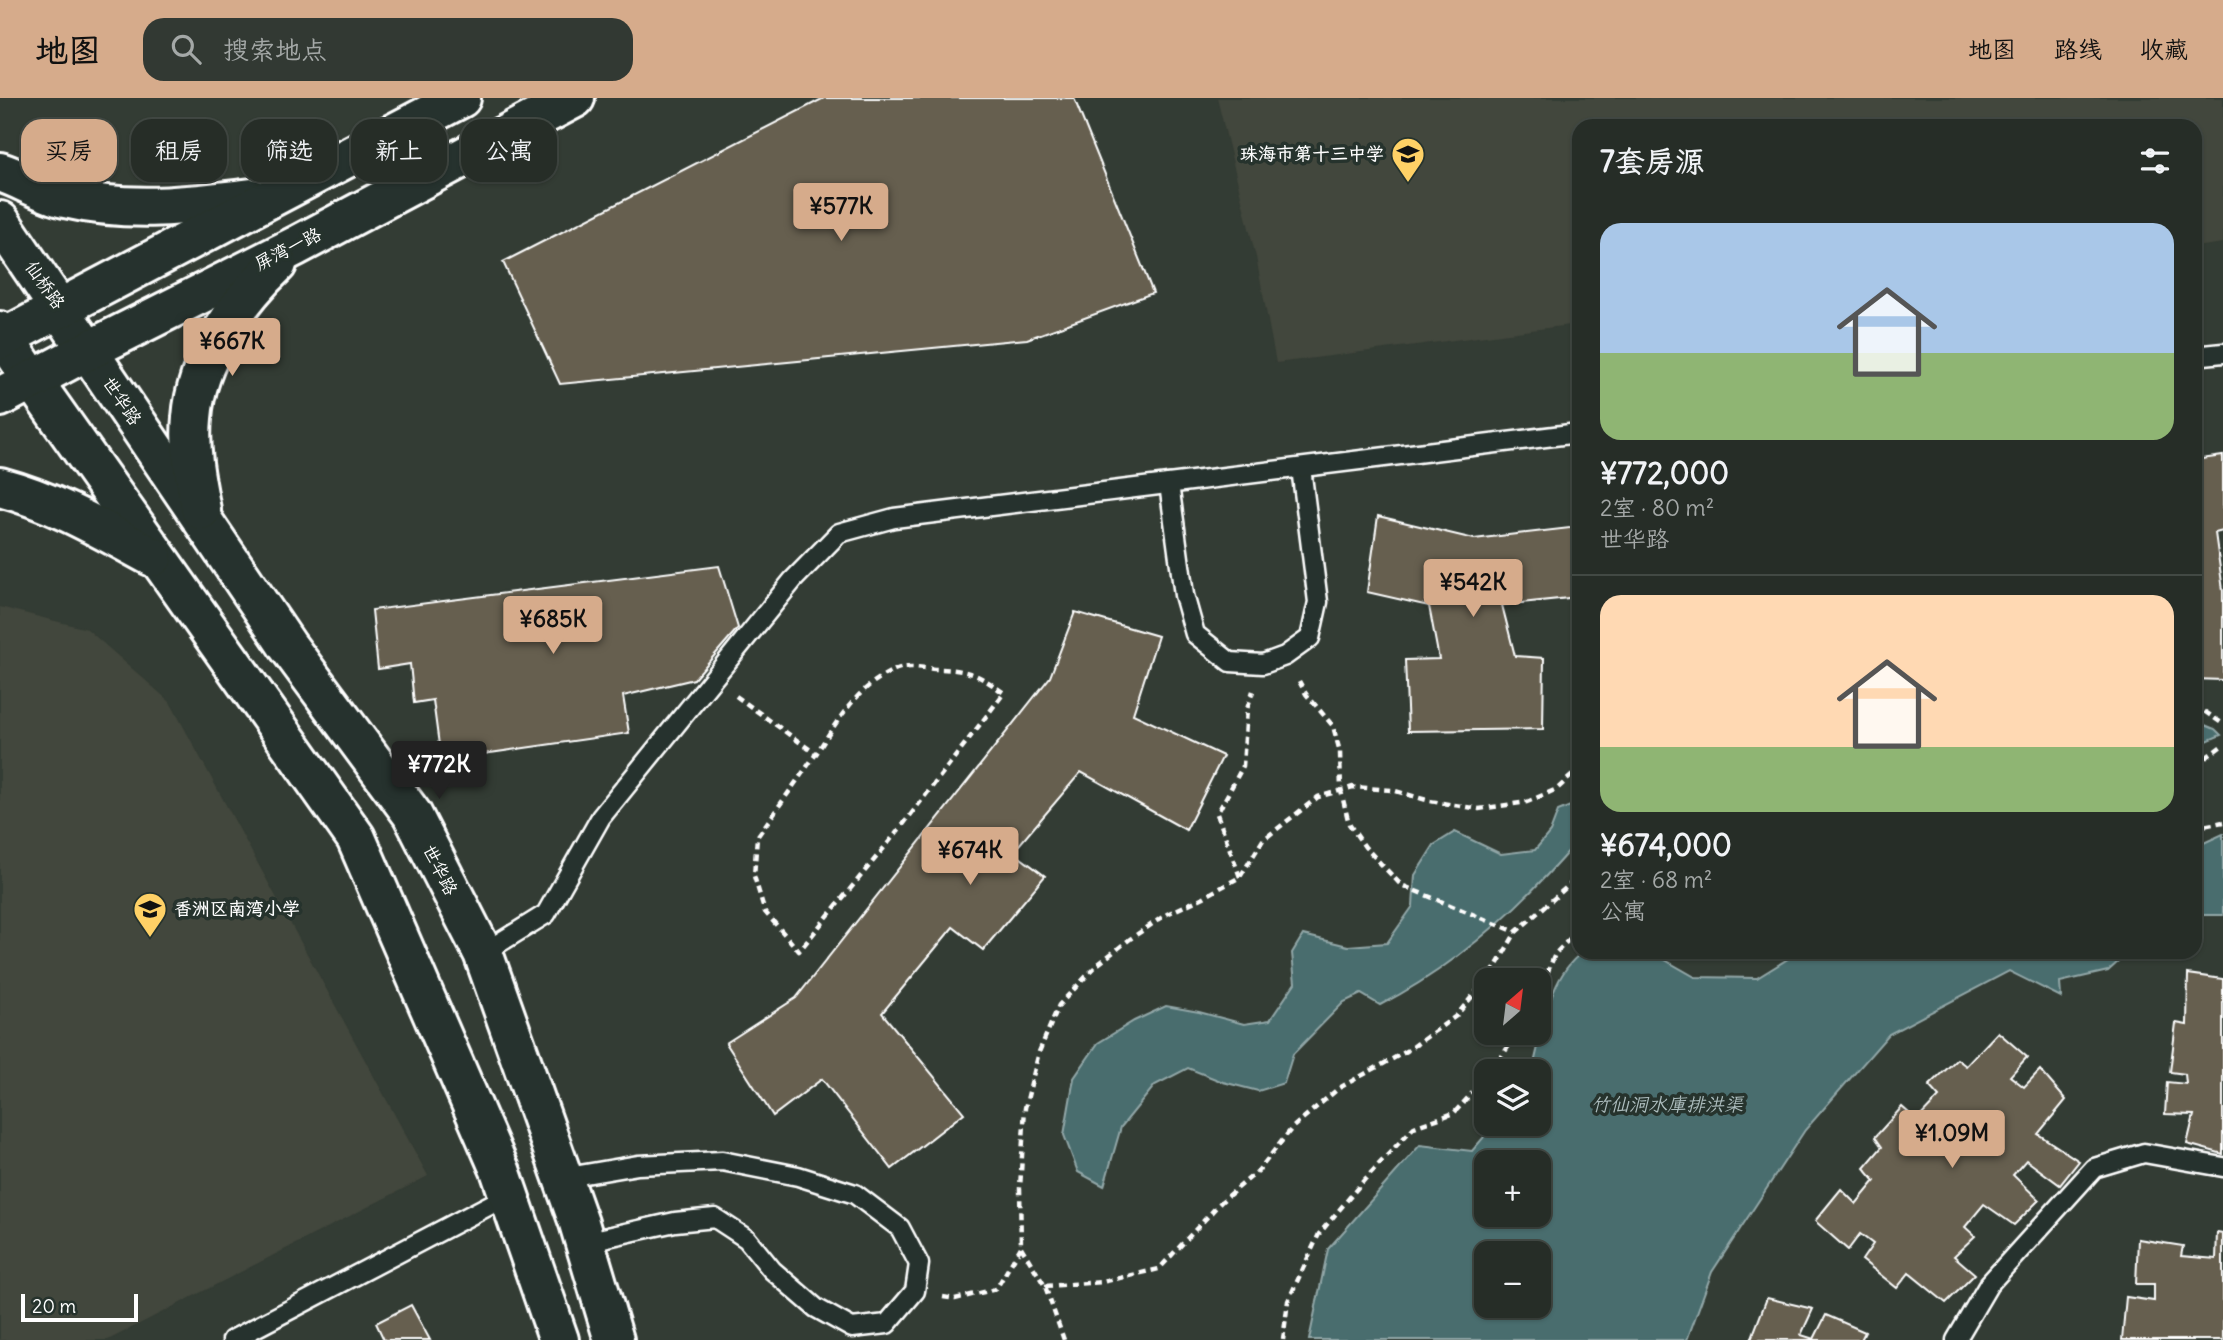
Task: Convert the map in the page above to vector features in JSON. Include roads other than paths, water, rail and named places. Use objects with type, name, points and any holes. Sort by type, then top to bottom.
[{"type":"street","points":[[461,98],[61,308],[2,336],[17,389],[160,561],[356,838],[500,1170],[559,1340]]},
{"type":"street","name":"屏湾一路","points":[[17,389],[296,246],[575,98]]},
{"type":"street","points":[[0,172],[62,197],[113,206],[162,208],[275,195]]},
{"type":"street","name":"仙桥路","points":[[0,221],[61,308],[87,351]]},
{"type":"street","points":[[203,522],[193,457],[192,416],[204,368],[227,323],[257,283],[296,246]]},
{"type":"street","name":"世华路","points":[[87,351],[287,645],[412,814],[483,953],[584,1242],[614,1340]]},
{"type":"street","points":[[0,487],[35,496],[81,517],[160,561]]},
{"type":"lane","points":[[2202,355],[2223,353]]},
{"type":"lane","points":[[483,953],[546,914],[601,817],[793,580],[839,533],[894,518],[1572,434]]},
{"type":"lane","points":[[1169,484],[1184,595],[1195,634],[1230,662],[1264,664],[1285,656],[1310,638],[1318,602],[1301,468]]},
{"type":"lane","points":[[1956,1340],[1989,1284],[2094,1168],[2144,1153],[2223,1167]]},
{"type":"lane","points":[[562,1178],[638,1165],[722,1161],[799,1176],[855,1194],[900,1228],[919,1264],[915,1291],[887,1324],[852,1328],[816,1308],[772,1270],[747,1239],[715,1218],[675,1222],[584,1242]]},
{"type":"lane","points":[[232,1340],[509,1195]]},
{"type":"water","points":[[2202,724],[2215,729],[2221,735],[2202,743]]},
{"type":"water","points":[[1572,805],[1572,847],[1535,888],[1462,953],[1436,972],[1380,1005],[1361,994],[1344,1002],[1293,1054],[1284,1083],[1258,1091],[1223,1082],[1188,1068],[1155,1085],[1121,1127],[1104,1186],[1078,1172],[1064,1135],[1074,1078],[1098,1043],[1134,1021],[1166,1006],[1244,1024],[1270,1020],[1295,983],[1292,953],[1303,935],[1348,946],[1387,943],[1413,906],[1415,875],[1434,845],[1455,832],[1501,854],[1535,850],[1550,832],[1558,811]]},
{"type":"water","points":[[2223,834],[2223,915],[2202,915],[2202,844]]},
{"type":"water","name":"竹仙洞水庫排洪渠","points":[[1575,959],[1663,959],[1695,977],[1757,978],[1788,959],[2121,959],[2108,971],[2060,982],[2061,997],[2009,971],[1889,1034],[1805,1130],[1712,1272],[1687,1340],[1309,1340],[1328,1249],[1420,1145],[1472,1151],[1485,1136],[1551,1136],[1551,1059],[1535,1059],[1538,1045],[1551,1045],[1551,998]]},
{"type":"place","name":"珠海市第十三中学","points":[[1408,184]]},
{"type":"place","name":"香洲区南湾小学","points":[[150,939]]}]
